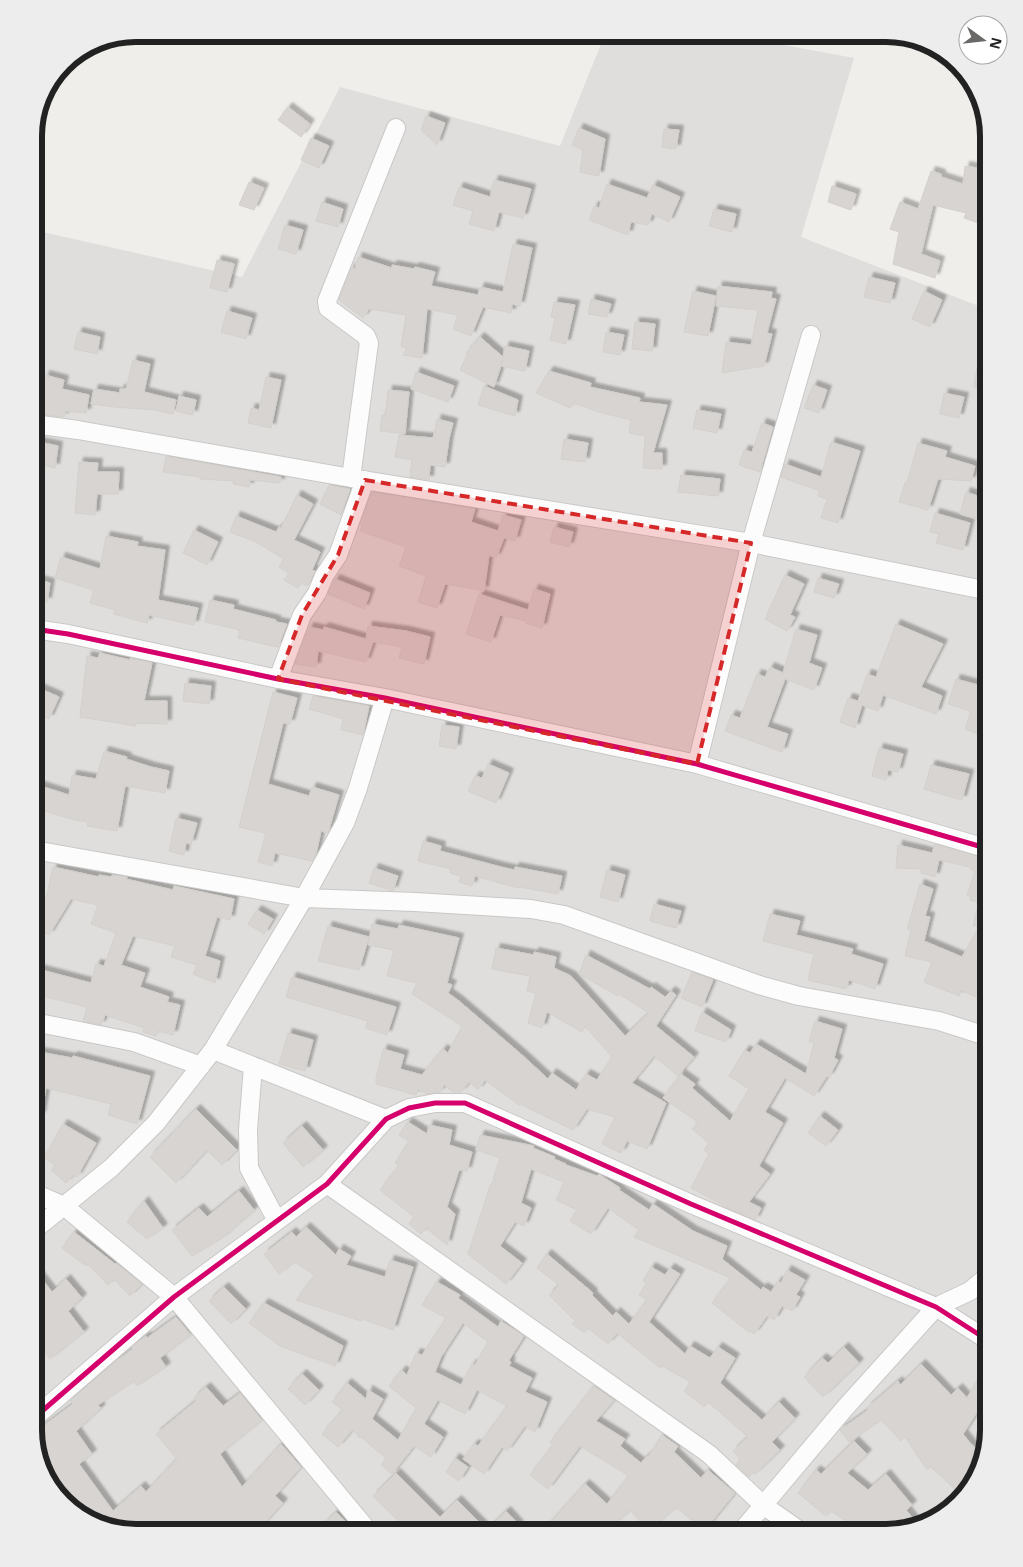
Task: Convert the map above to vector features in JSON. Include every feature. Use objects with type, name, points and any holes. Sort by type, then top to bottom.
[{"type":"street","points":[[278,679],[302,615],[318,593],[324,576],[338,555],[358,479],[369,343],[366,336],[328,308],[327,301],[396,128]]},
{"type":"street","points":[[697,764],[751,543],[811,335]]},
{"type":"street","points":[[43,425],[751,543],[980,589]]},
{"type":"street","points":[[43,631],[77,636],[278,679],[385,698],[697,764],[980,846]]},
{"type":"street","points":[[42,1223],[112,1168],[156,1123],[213,1050],[304,898],[345,823],[358,788],[385,698]]},
{"type":"street","points":[[42,852],[304,898],[531,908],[564,914],[759,985],[799,996],[939,1021],[980,1034]]},
{"type":"street","points":[[42,1024],[134,1042],[201,1066]]},
{"type":"street","points":[[213,1050],[386,1120]]},
{"type":"street","points":[[254,1066],[248,1130],[249,1168],[277,1221]]},
{"type":"street","points":[[42,1411],[174,1297],[327,1184],[386,1120],[409,1108],[435,1103],[465,1103],[691,1204],[936,1308],[980,1335]]},
{"type":"street","points":[[327,1184],[709,1454],[763,1505],[790,1524]]},
{"type":"street","points":[[42,1197],[64,1206],[174,1297],[363,1524]]},
{"type":"street","points":[[747,1524],[844,1409],[936,1308],[970,1290],[980,1282]]},
{"type":"highlighted area","points":[[365,480],[751,543],[697,764],[278,679],[302,615],[338,555]]},
{"type":"shaded area","points":[[601,43],[773,43],[854,58],[801,237],[980,307],[980,1443],[977,1455],[968,1478],[944,1505],[923,1517],[899,1524],[130,1524],[106,1520],[79,1505],[62,1488],[50,1467],[43,1443],[42,1431],[43,232],[242,277],[340,87],[560,146]]},
{"type":"building","points":[[288,107],[310,124],[301,137],[278,120]]},
{"type":"building","points":[[426,116],[445,123],[437,145],[421,130]]},
{"type":"building","points":[[579,128],[605,139],[599,176],[580,172],[583,150],[572,145]]},
{"type":"building","points":[[664,129],[679,130],[676,149],[662,147]]},
{"type":"building","points":[[311,138],[329,146],[319,168],[301,160]]},
{"type":"building","points":[[965,166],[980,168],[980,224],[964,218],[966,213],[933,205],[921,254],[940,261],[935,278],[893,264],[899,232],[890,229],[900,202],[918,209],[931,171],[941,174],[941,177],[963,184]]},
{"type":"building","points":[[494,180],[531,189],[523,218],[499,212],[494,231],[469,224],[473,211],[453,205],[459,187],[490,197]]},
{"type":"building","points":[[249,182],[264,188],[254,210],[239,205]]},
{"type":"building","points":[[607,184],[647,198],[653,185],[680,197],[669,222],[652,214],[648,225],[631,222],[628,235],[589,220],[594,206],[599,208]]},
{"type":"building","points":[[832,186],[856,194],[851,210],[828,202]]},
{"type":"building","points":[[322,202],[343,209],[338,227],[316,221]]},
{"type":"building","points":[[714,209],[736,214],[732,232],[709,226]]},
{"type":"building","points":[[285,225],[303,230],[296,254],[278,249]]},
{"type":"building","points":[[513,244],[532,248],[520,306],[512,304],[511,313],[483,307],[471,336],[453,329],[458,315],[427,309],[422,358],[403,355],[407,349],[401,346],[406,315],[369,309],[363,318],[339,300],[351,268],[355,269],[358,257],[392,268],[392,265],[414,269],[415,267],[435,272],[431,286],[478,295],[480,287],[503,292]]},
{"type":"building","points":[[217,260],[234,264],[227,292],[210,288]]},
{"type":"building","points":[[869,277],[895,283],[890,303],[864,297]]},
{"type":"building","points":[[718,286],[772,292],[771,298],[776,299],[767,333],[772,334],[764,366],[722,373],[726,342],[751,345],[758,310],[716,306]]},
{"type":"building","points":[[693,291],[716,296],[708,336],[684,332]]},
{"type":"building","points":[[924,291],[942,300],[930,327],[912,319]]},
{"type":"building","points":[[591,299],[611,304],[607,317],[588,314]]},
{"type":"building","points":[[554,302],[575,305],[566,344],[550,340],[555,318],[551,317]]},
{"type":"building","points":[[227,311],[252,318],[246,339],[221,332]]},
{"type":"building","points":[[635,322],[655,324],[652,351],[632,349]]},
{"type":"building","points":[[78,332],[100,337],[97,354],[74,349]]},
{"type":"building","points":[[606,332],[624,335],[620,355],[603,352]]},
{"type":"building","points":[[480,337],[503,357],[505,346],[529,351],[525,371],[501,366],[494,387],[460,370],[467,355],[466,353]]},
{"type":"building","points":[[980,349],[980,388],[974,387]]},
{"type":"building","points":[[133,360],[150,364],[144,392],[176,400],[173,414],[155,410],[91,404],[94,389],[120,393],[120,389],[126,389]]},
{"type":"building","points":[[549,371],[591,383],[590,387],[640,398],[639,402],[667,405],[653,453],[662,453],[662,469],[643,468],[645,436],[629,433],[631,420],[573,403],[570,408],[536,393]]},
{"type":"building","points":[[416,372],[454,386],[448,402],[411,389]]},
{"type":"building","points":[[45,375],[64,380],[62,389],[89,395],[86,413],[65,411],[64,417],[43,415],[43,386]]},
{"type":"building","points":[[266,377],[281,380],[271,428],[248,423],[251,408],[259,410]]},
{"type":"building","points":[[813,385],[827,390],[819,413],[804,408]]},
{"type":"building","points":[[484,386],[518,400],[515,416],[478,405]]},
{"type":"building","points":[[388,390],[409,392],[405,434],[380,431],[382,415],[385,416]]},
{"type":"building","points":[[944,393],[964,397],[959,418],[940,414]]},
{"type":"building","points":[[179,396],[196,400],[193,415],[176,411]]},
{"type":"building","points":[[697,410],[721,414],[717,433],[693,428]]},
{"type":"building","points":[[437,419],[453,423],[445,467],[430,465],[429,480],[410,477],[412,460],[395,457],[399,435],[433,438]]},
{"type":"building","points":[[762,423],[773,427],[760,472],[739,465],[744,450],[752,452]]},
{"type":"building","points":[[564,439],[588,443],[585,462],[561,459]]},
{"type":"building","points":[[831,442],[860,451],[838,523],[821,518],[827,499],[818,496],[820,491],[781,477],[785,464],[821,477]]},
{"type":"building","points":[[43,443],[58,446],[55,468],[43,465]]},
{"type":"building","points":[[918,443],[947,451],[945,457],[975,466],[971,481],[938,479],[928,510],[899,502],[905,483],[907,483]]},
{"type":"building","points":[[166,456],[281,477],[280,483],[250,480],[249,487],[233,484],[234,481],[200,479],[200,477],[163,472]]},
{"type":"building","points":[[79,462],[98,463],[97,472],[119,472],[118,494],[97,494],[95,515],[75,513]]},
{"type":"building","points":[[681,475],[720,479],[718,496],[678,492]]},
{"type":"building","points":[[329,485],[350,489],[341,515],[320,504]]},
{"type":"building","points":[[372,492],[475,509],[471,522],[498,531],[503,515],[521,520],[515,541],[504,538],[496,558],[489,555],[484,591],[445,584],[437,608],[418,602],[426,576],[399,566],[406,547],[360,531],[362,525],[360,524]]},
{"type":"building","points":[[966,492],[980,497],[980,510],[977,519],[960,514]]},
{"type":"building","points":[[297,495],[313,504],[294,540],[320,552],[312,570],[315,571],[308,586],[301,583],[298,588],[284,580],[289,573],[279,567],[284,559],[256,542],[230,532],[236,516],[276,532],[279,527],[281,528]]},
{"type":"building","points":[[935,513],[970,523],[963,550],[936,543],[939,534],[930,532]]},
{"type":"building","points":[[554,527],[573,532],[569,547],[550,542]]},
{"type":"building","points":[[194,530],[218,542],[207,565],[183,553]]},
{"type":"building","points":[[106,536],[138,542],[137,546],[165,550],[158,600],[198,608],[194,625],[149,615],[147,623],[114,614],[115,610],[90,603],[94,590],[55,578],[61,557],[100,569]]},
{"type":"building","points":[[785,575],[804,584],[790,615],[795,617],[787,631],[765,619]]},
{"type":"building","points":[[818,578],[839,584],[834,598],[814,592]]},
{"type":"building","points":[[335,579],[370,593],[364,609],[328,594]]},
{"type":"building","points":[[43,581],[50,583],[47,602],[43,601]]},
{"type":"building","points":[[534,589],[550,594],[542,628],[525,623],[526,621],[500,615],[491,642],[466,634],[479,594],[528,610]]},
{"type":"building","points":[[210,600],[234,605],[233,609],[287,624],[278,647],[238,638],[240,630],[205,622]]},
{"type":"building","points":[[896,624],[943,644],[921,687],[942,696],[936,714],[883,695],[878,711],[862,705],[855,728],[840,722],[848,698],[858,701],[867,674],[876,677]]},
{"type":"building","points":[[368,626],[406,631],[430,637],[424,664],[399,658],[402,647],[373,642],[366,662],[318,651],[316,667],[295,664],[309,627],[323,630],[324,627],[366,639]]},
{"type":"building","points":[[796,629],[817,635],[809,663],[822,668],[814,690],[785,679],[767,727],[788,734],[782,752],[725,731],[731,715],[740,718],[757,674],[765,677],[770,667],[783,673]]},
{"type":"building","points":[[100,653],[152,663],[144,701],[167,701],[167,724],[136,723],[136,726],[80,717],[87,656],[98,658]]},
{"type":"building","points":[[956,679],[980,686],[980,735],[965,729],[971,711],[948,704]]},
{"type":"building","points":[[185,683],[211,686],[209,704],[183,701]]},
{"type":"building","points":[[43,690],[59,697],[49,719],[43,716]]},
{"type":"building","points":[[273,692],[297,698],[290,724],[283,723],[268,784],[309,796],[312,787],[339,795],[328,833],[321,831],[316,854],[312,861],[275,853],[272,866],[258,862],[266,833],[239,827]]},
{"type":"building","points":[[313,696],[369,706],[363,735],[341,730],[343,719],[309,709]]},
{"type":"building","points":[[442,725],[459,727],[456,749],[439,746]]},
{"type":"building","points":[[879,748],[903,754],[898,772],[888,770],[886,780],[872,776]]},
{"type":"building","points":[[104,751],[169,771],[165,793],[125,786],[117,831],[87,826],[88,822],[42,811],[42,787],[69,795],[72,775],[96,779]]},
{"type":"building","points":[[488,764],[509,773],[496,803],[468,791],[475,776],[482,778]]},
{"type":"building","points":[[931,765],[969,774],[962,800],[924,789]]},
{"type":"building","points":[[176,818],[197,823],[191,844],[186,843],[184,855],[169,851]]},
{"type":"building","points":[[423,841],[441,846],[440,851],[501,867],[514,870],[515,867],[562,876],[558,894],[518,888],[475,876],[472,886],[459,882],[461,876],[450,873],[451,869],[418,861]]},
{"type":"building","points":[[935,844],[980,856],[980,903],[970,900],[971,897],[967,895],[975,871],[970,869],[970,867],[939,860],[935,877],[921,873],[922,869],[896,868],[898,845],[932,853]]},
{"type":"building","points":[[53,867],[99,877],[99,875],[111,877],[112,875],[127,877],[126,879],[173,890],[174,886],[234,899],[230,920],[217,917],[205,956],[220,961],[215,983],[193,974],[197,965],[171,957],[175,946],[133,936],[121,965],[145,973],[140,987],[169,997],[167,1002],[180,1005],[173,1035],[158,1031],[156,1036],[143,1032],[144,1028],[105,1015],[101,1025],[83,1021],[87,1007],[42,996],[42,970],[91,983],[96,964],[104,966],[116,933],[91,924],[98,905],[71,899],[49,935],[42,931],[42,902],[47,895]]},
{"type":"building","points":[[374,868],[398,876],[393,891],[369,883]]},
{"type":"building","points":[[607,870],[625,875],[618,902],[600,897]]},
{"type":"building","points":[[920,884],[933,889],[925,916],[930,917],[924,941],[962,957],[978,929],[980,930],[980,958],[978,962],[980,963],[980,1000],[961,990],[959,996],[924,982],[932,962],[905,956],[911,930],[907,929]]},
{"type":"building","points":[[654,904],[681,911],[676,928],[650,921]]},
{"type":"building","points":[[257,910],[273,919],[264,934],[248,924]]},
{"type":"building","points":[[977,910],[980,911],[980,927],[973,925]]},
{"type":"building","points":[[770,914],[800,921],[796,935],[853,949],[851,954],[883,964],[875,989],[849,980],[846,989],[808,980],[814,954],[763,941]]},
{"type":"building","points":[[372,924],[398,929],[399,925],[459,938],[447,983],[452,985],[448,993],[548,1079],[552,1073],[576,1090],[586,1074],[597,1080],[612,1057],[585,1026],[582,1032],[547,1012],[542,1028],[528,1023],[536,993],[527,991],[530,976],[492,969],[496,948],[534,955],[534,952],[556,957],[554,968],[571,976],[625,1036],[649,1013],[619,994],[618,996],[579,974],[586,955],[650,989],[651,987],[665,997],[671,991],[676,995],[656,1026],[694,1057],[678,1076],[654,1056],[632,1083],[666,1103],[647,1149],[627,1141],[621,1153],[602,1144],[615,1117],[587,1109],[573,1130],[519,1105],[485,1080],[478,1090],[469,1082],[461,1092],[453,1092],[444,1085],[440,1092],[427,1094],[418,1089],[416,1095],[376,1084],[383,1049],[404,1055],[400,1069],[422,1075],[443,1049],[448,1053],[462,1026],[412,994],[417,983],[387,976],[394,950],[368,945]]},
{"type":"building","points":[[328,926],[369,937],[359,970],[318,961]]},
{"type":"building","points":[[692,972],[713,980],[702,1007],[681,998]]},
{"type":"building","points":[[292,977],[396,1007],[387,1035],[365,1028],[368,1021],[286,997]]},
{"type":"building","points":[[702,1012],[731,1030],[726,1042],[695,1031]]},
{"type":"building","points":[[815,1021],[842,1029],[834,1058],[838,1060],[829,1077],[827,1076],[814,1096],[785,1078],[765,1112],[783,1123],[759,1166],[770,1174],[749,1202],[761,1208],[755,1220],[691,1188],[709,1154],[704,1150],[709,1143],[692,1129],[698,1122],[663,1098],[681,1074],[695,1084],[692,1088],[730,1121],[749,1089],[729,1076],[745,1050],[750,1053],[756,1044],[806,1074],[814,1043],[809,1041]]},
{"type":"building","points":[[288,1033],[313,1040],[305,1071],[279,1064]]},
{"type":"building","points":[[42,1053],[72,1058],[73,1056],[150,1076],[137,1124],[108,1115],[111,1104],[46,1088],[42,1109]]},
{"type":"building","points":[[196,1109],[237,1150],[222,1165],[207,1150],[176,1183],[150,1157]]},
{"type":"building","points":[[820,1116],[838,1130],[826,1146],[808,1133]]},
{"type":"building","points":[[408,1122],[427,1134],[429,1125],[452,1130],[449,1145],[472,1152],[467,1171],[459,1170],[447,1207],[455,1214],[447,1245],[426,1228],[421,1234],[409,1224],[414,1217],[380,1190],[399,1166],[395,1163],[409,1141],[399,1135]]},
{"type":"building","points":[[63,1124],[96,1143],[77,1177],[73,1175],[66,1183],[51,1170],[55,1165],[44,1158]]},
{"type":"building","points":[[302,1126],[323,1150],[303,1167],[283,1143]]},
{"type":"building","points":[[480,1135],[534,1146],[533,1148],[555,1157],[554,1159],[566,1165],[597,1176],[599,1174],[649,1210],[653,1204],[693,1231],[727,1246],[722,1259],[761,1290],[763,1287],[771,1292],[778,1281],[781,1283],[787,1270],[805,1280],[796,1295],[800,1297],[792,1311],[782,1306],[774,1320],[767,1316],[754,1334],[751,1331],[750,1333],[712,1303],[731,1278],[634,1237],[639,1230],[608,1208],[591,1234],[570,1221],[577,1210],[556,1200],[564,1182],[531,1169],[521,1203],[531,1208],[524,1226],[515,1222],[500,1246],[522,1263],[506,1284],[468,1254],[490,1186],[495,1179],[493,1179],[500,1158],[476,1150]]},
{"type":"building","points":[[239,1191],[254,1210],[222,1238],[192,1256],[172,1230],[199,1208],[207,1217]]},
{"type":"building","points":[[144,1201],[163,1228],[147,1239],[127,1222]]},
{"type":"building","points":[[306,1227],[336,1255],[339,1249],[351,1256],[346,1265],[385,1277],[390,1260],[413,1267],[393,1330],[296,1300],[315,1275],[294,1262],[279,1274],[264,1254],[292,1232],[296,1237]]},
{"type":"building","points":[[74,1232],[142,1284],[130,1296],[114,1279],[108,1285],[88,1264],[86,1266],[62,1248]]},
{"type":"building","points":[[547,1254],[593,1293],[592,1295],[613,1316],[616,1312],[629,1324],[647,1300],[639,1295],[647,1283],[643,1281],[651,1267],[665,1275],[670,1268],[680,1274],[649,1322],[685,1354],[690,1346],[710,1358],[718,1347],[735,1358],[720,1383],[762,1420],[779,1402],[795,1418],[772,1442],[780,1450],[755,1474],[753,1472],[749,1477],[736,1465],[740,1459],[733,1451],[748,1437],[708,1402],[704,1407],[684,1391],[691,1382],[662,1366],[660,1368],[617,1333],[608,1344],[588,1328],[584,1333],[572,1324],[575,1321],[549,1295],[559,1285],[537,1268]]},
{"type":"building","points":[[42,1279],[52,1292],[66,1279],[82,1298],[68,1311],[84,1332],[50,1359],[42,1350]]},
{"type":"building","points":[[437,1282],[460,1295],[458,1298],[498,1327],[501,1321],[524,1336],[509,1360],[511,1362],[509,1366],[532,1378],[525,1392],[547,1402],[535,1432],[525,1426],[507,1451],[502,1447],[484,1474],[463,1459],[474,1444],[478,1446],[507,1406],[477,1390],[465,1414],[438,1400],[424,1424],[443,1437],[431,1457],[414,1446],[392,1474],[381,1465],[386,1458],[362,1438],[358,1437],[352,1430],[338,1447],[322,1434],[343,1410],[332,1402],[347,1383],[366,1399],[368,1390],[383,1399],[372,1419],[398,1440],[416,1408],[389,1386],[402,1370],[407,1375],[416,1353],[422,1355],[446,1318],[422,1305]],"holes":[[[463,1323],[488,1342],[475,1365],[472,1364],[461,1385],[435,1372],[441,1357]]]},
{"type":"building","points":[[224,1287],[246,1309],[231,1324],[209,1301]]},
{"type":"building","points":[[264,1303],[343,1346],[335,1366],[280,1346],[249,1323]]},
{"type":"building","points":[[176,1317],[191,1335],[160,1358],[166,1367],[137,1386],[134,1381],[98,1405],[101,1408],[76,1431],[92,1454],[79,1464],[113,1511],[141,1486],[146,1492],[177,1459],[156,1434],[196,1401],[194,1398],[206,1387],[223,1406],[240,1393],[262,1420],[220,1454],[242,1487],[281,1444],[301,1467],[275,1496],[283,1503],[263,1524],[118,1523],[95,1515],[79,1505],[55,1478],[46,1455],[42,1427],[73,1404],[70,1401],[116,1361],[133,1349],[132,1347],[146,1336],[147,1338]]},
{"type":"building","points":[[844,1347],[859,1363],[823,1397],[804,1377],[822,1358],[828,1363]]},
{"type":"building","points":[[921,1364],[951,1395],[958,1388],[967,1398],[980,1375],[980,1408],[963,1434],[978,1450],[968,1478],[958,1492],[931,1467],[927,1470],[905,1437],[901,1441],[881,1420],[849,1442],[840,1430],[868,1410],[867,1408],[898,1381],[900,1385]]},
{"type":"building","points":[[302,1374],[319,1390],[305,1405],[288,1389]]},
{"type":"building","points":[[594,1386],[614,1400],[596,1421],[625,1439],[620,1446],[641,1463],[648,1457],[662,1435],[678,1446],[674,1452],[701,1478],[708,1470],[735,1493],[710,1524],[696,1524],[676,1507],[656,1524],[642,1524],[630,1510],[614,1524],[549,1524],[585,1484],[607,1504],[629,1476],[580,1446],[548,1489],[530,1475],[553,1445],[550,1442]]},
{"type":"building","points":[[854,1441],[867,1454],[847,1473],[868,1490],[886,1474],[912,1505],[906,1510],[914,1520],[899,1524],[850,1524],[831,1511],[826,1516],[798,1493],[816,1470],[821,1474]]},
{"type":"building","points":[[455,1458],[468,1467],[459,1481],[446,1472]]},
{"type":"building","points":[[396,1473],[440,1517],[457,1500],[481,1524],[402,1524],[373,1496]]},
{"type":"building","points":[[506,1511],[518,1524],[493,1524]]},
{"type":"building","points":[[336,1512],[348,1524],[325,1524]]},
{"type":"cycle path","points":[[43,630],[278,679],[385,698],[697,764],[980,846]]},
{"type":"cycle path","points":[[42,1411],[174,1297],[327,1184],[386,1119],[409,1108],[435,1103],[465,1103],[691,1204],[936,1307],[980,1335]]}]
